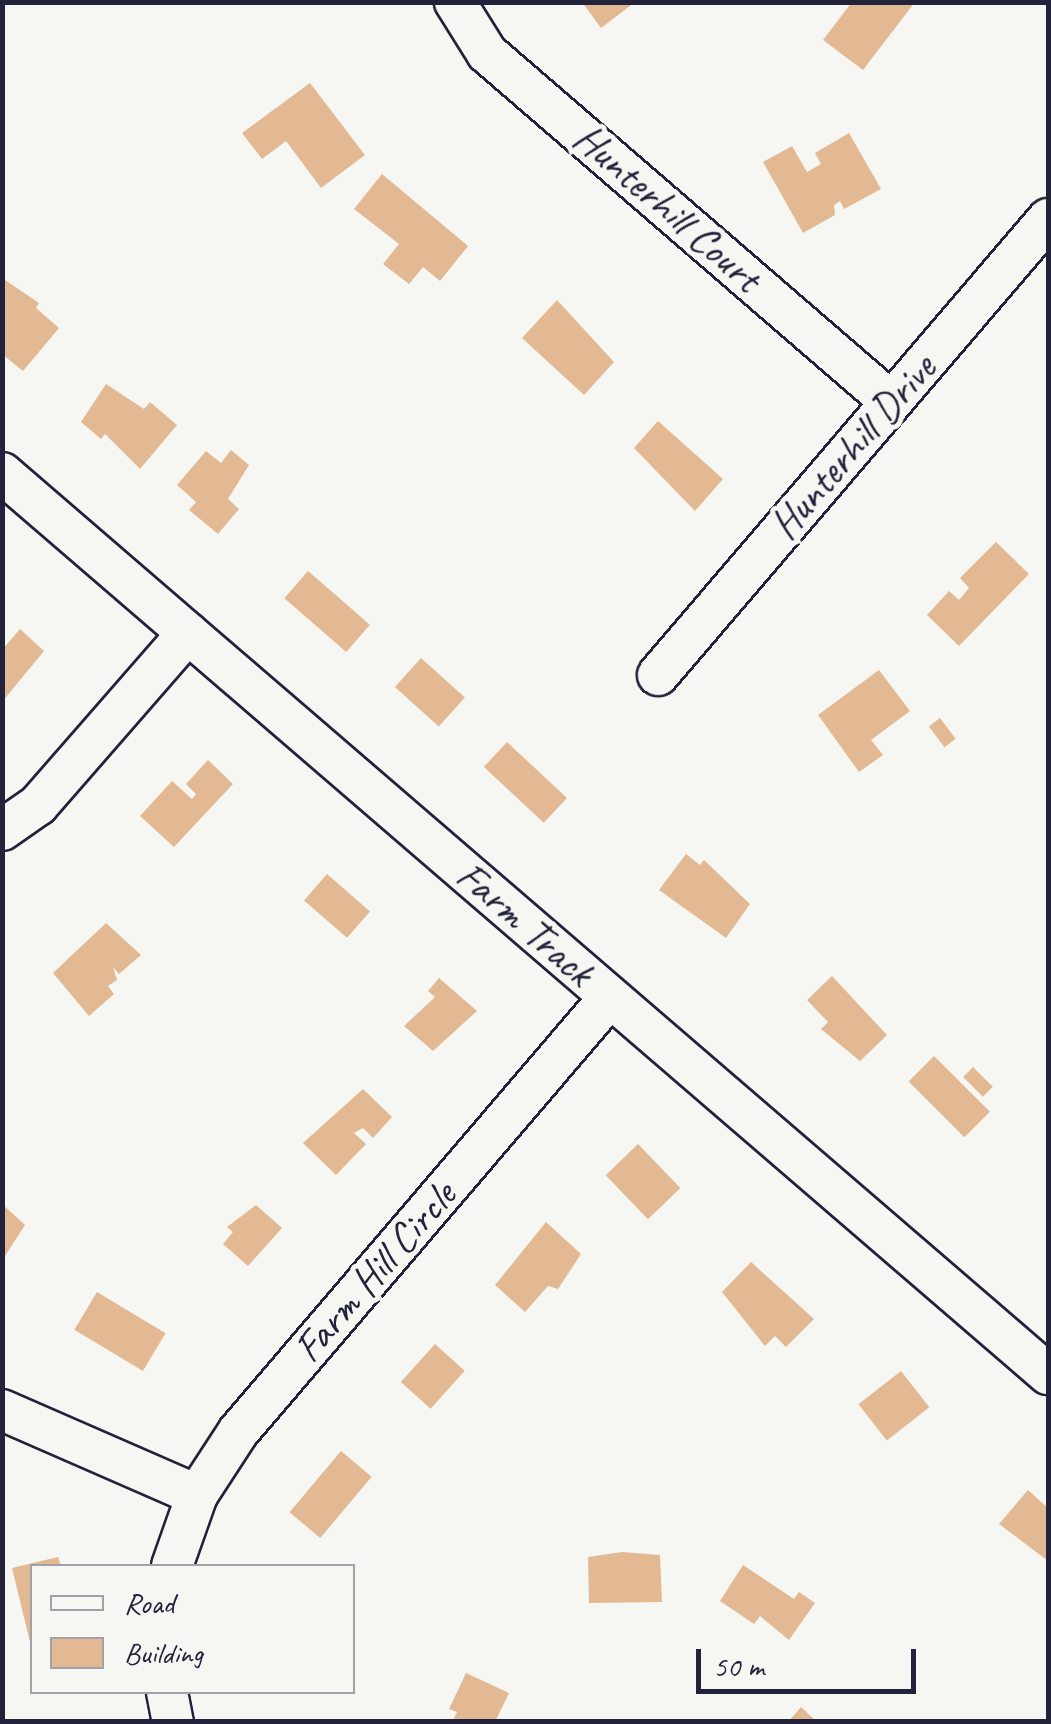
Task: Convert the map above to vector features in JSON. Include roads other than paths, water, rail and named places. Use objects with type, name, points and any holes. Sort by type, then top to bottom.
[{"type":"street","name":"Hunterhill Court","points":[[455,2],[487,53],[892,402]]},
{"type":"street","name":"Hunterhill Drive","points":[[658,674],[1048,219]]},
{"type":"street","name":"Farm Track","points":[[2,474],[1048,1374]]},
{"type":"street","points":[[2,830],[38,806],[188,633]]},
{"type":"street","name":"Farm Hill Circle","points":[[173,1564],[197,1495],[238,1432],[610,997]]},
{"type":"street","points":[[2,1410],[197,1495]]},
{"type":"street","points":[[167,1694],[173,1722]]}]
